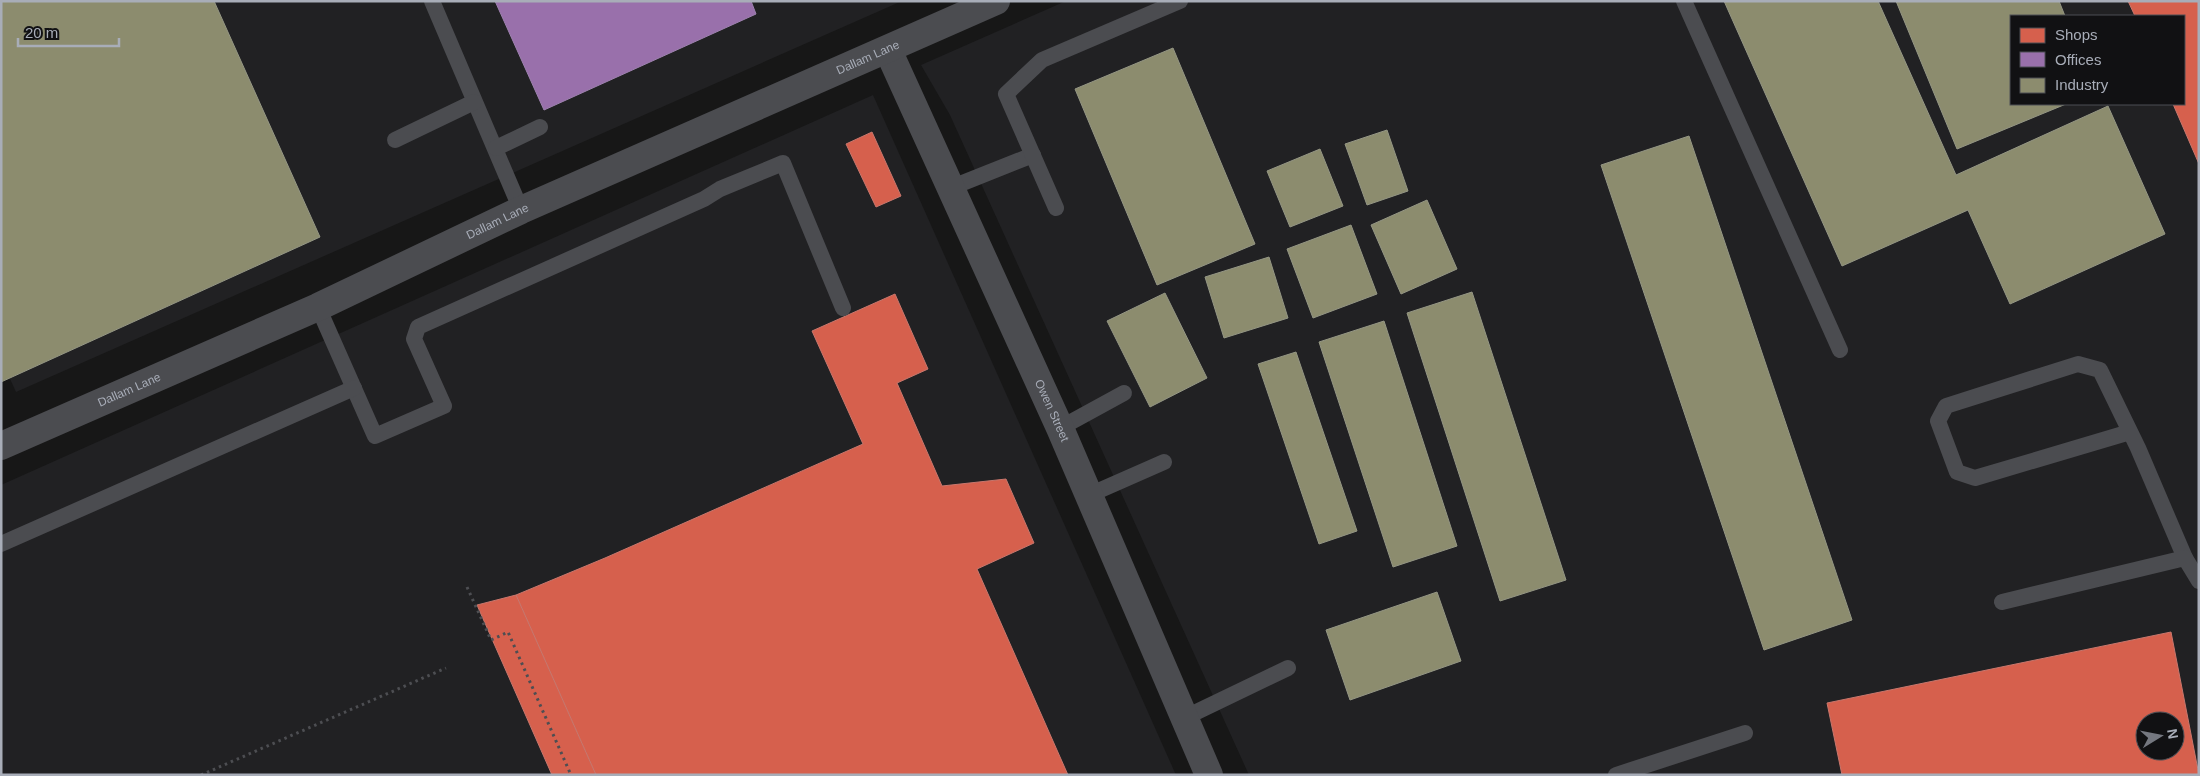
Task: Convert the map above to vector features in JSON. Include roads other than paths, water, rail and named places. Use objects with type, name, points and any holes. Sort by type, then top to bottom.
[{"type":"street","name":"Dallam Lane","points":[[1,446],[318,307],[522,210],[996,1]]},
{"type":"street","name":"Owen Street","points":[[888,50],[1060,428],[1209,775]]},
{"type":"lane","points":[[432,1],[522,210]]},
{"type":"lane","points":[[1056,208],[1006,94],[1042,60],[1180,1]]},
{"type":"lane","points":[[1684,1],[1840,350]]},
{"type":"lane","points":[[395,140],[474,102]]},
{"type":"lane","points":[[496,148],[540,127]]},
{"type":"lane","points":[[950,188],[1033,155]]},
{"type":"lane","points":[[318,307],[375,436],[444,406],[414,339],[418,327],[704,199],[720,189],[783,163],[843,308]]},
{"type":"lane","points":[[2130,432],[1975,478],[1956,472],[1938,422],[1946,406],[2078,364],[2100,370],[2130,432],[2184,558],[2199,581]]},
{"type":"lane","points":[[1,544],[354,388]]},
{"type":"lane","points":[[1060,428],[1124,393]]},
{"type":"lane","points":[[1088,495],[1164,462]]},
{"type":"lane","points":[[2002,602],[2184,558]]},
{"type":"lane","points":[[1184,718],[1288,668]]},
{"type":"lane","points":[[1616,775],[1745,733]]}]
